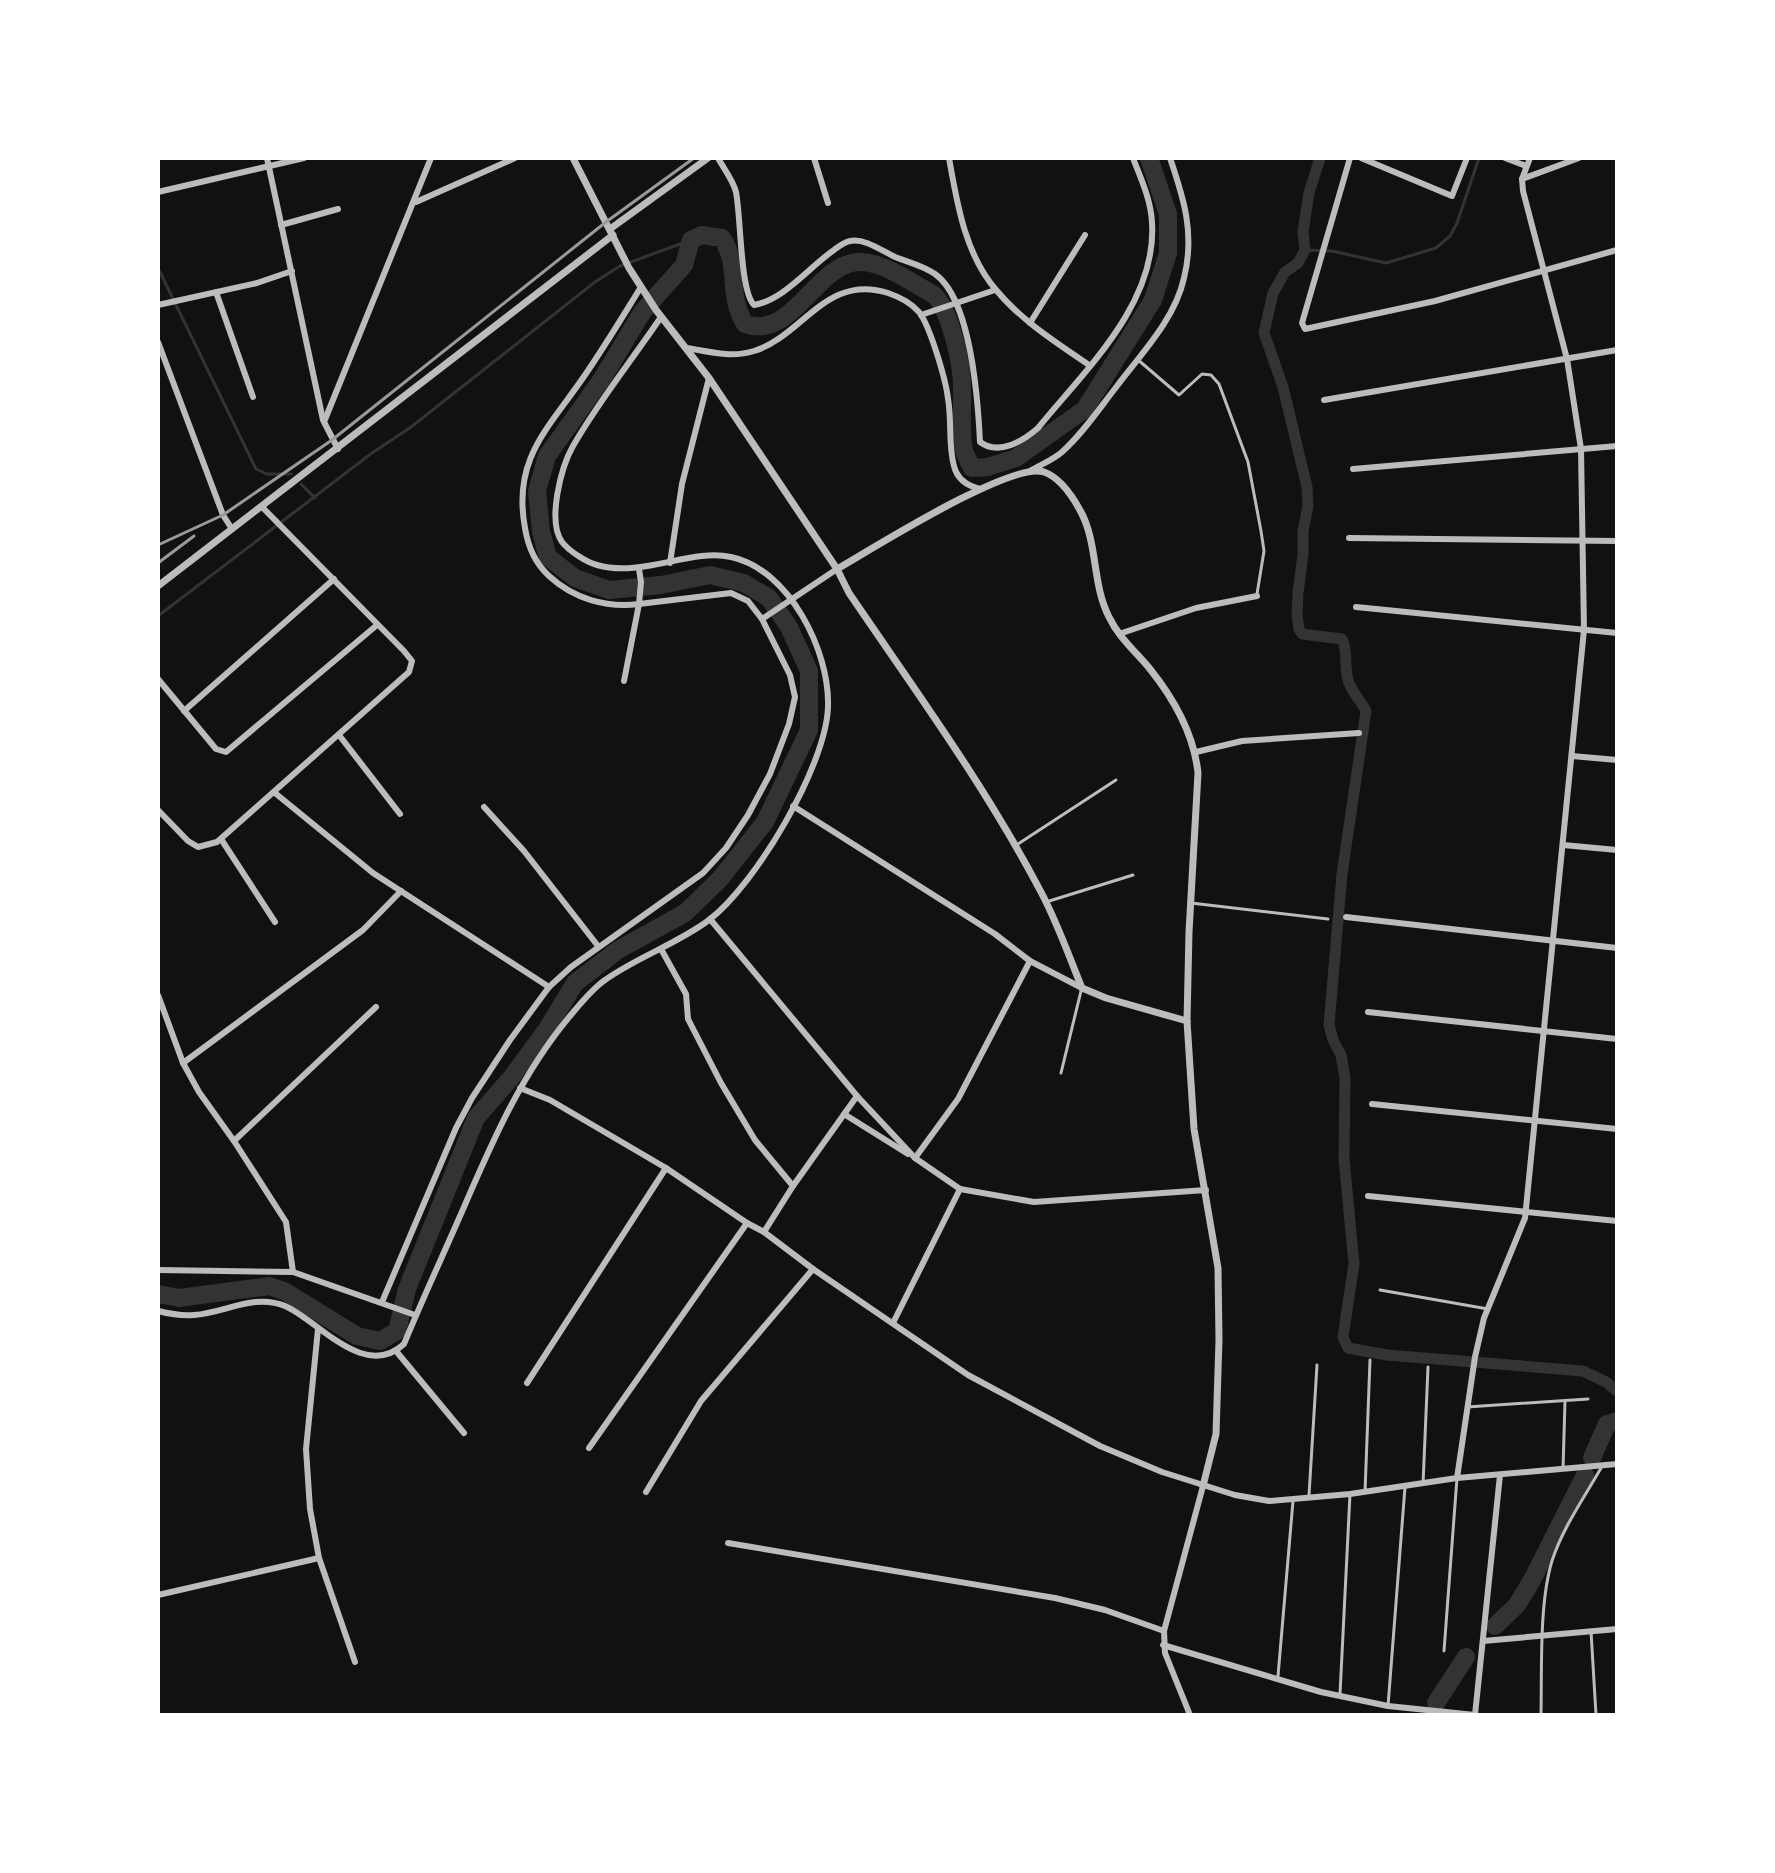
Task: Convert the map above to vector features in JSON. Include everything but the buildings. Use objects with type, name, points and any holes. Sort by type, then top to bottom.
[{"type":"street","points":[[158,192],[268,162],[304,158]]},
{"type":"street","points":[[324,422],[431,158]]},
{"type":"street","points":[[415,202],[515,158]]},
{"type":"street","points":[[573,158],[629,268],[658,314],[709,378],[837,569],[849,593],[1015,846],[1046,902],[1082,988]]},
{"type":"street","points":[[158,586],[338,449],[708,158]]},
{"type":"street","points":[[718,158],[735,187],[745,276],[749,300],[754,305],[768,303],[823,258],[850,241],[866,243],[936,274],[956,304],[976,382],[980,442],[987,447],[1011,445],[1038,428],[1116,330],[1137,295],[1149,265],[1152,223],[1146,190],[1133,158]]},
{"type":"street","points":[[814,158],[828,203]]},
{"type":"street","points":[[949,158],[959,213],[970,245],[995,290],[1030,323],[1089,365]]},
{"type":"street","points":[[764,618],[837,569],[980,489],[1030,471],[1058,455],[1077,437],[1176,304],[1185,277],[1188,219],[1170,158]]},
{"type":"street","points":[[1350,158],[1302,323],[1305,329],[1435,301],[1617,250]]},
{"type":"street","points":[[1361,158],[1452,196],[1467,158]]},
{"type":"street","points":[[1505,158],[1526,166]]},
{"type":"street","points":[[1457,1478],[1475,1357],[1488,1309],[1525,1212],[1584,630],[1581,449],[1567,359],[1523,191],[1522,179],[1530,158]]},
{"type":"street","points":[[1522,179],[1579,158]]},
{"type":"street","points":[[268,162],[324,422],[338,449]]},
{"type":"street","points":[[281,225],[338,209]]},
{"type":"street","points":[[1030,323],[1085,235]]},
{"type":"street","points":[[159,305],[257,283],[292,271]]},
{"type":"street","points":[[687,348],[727,354],[753,352],[768,346],[820,305],[853,290],[871,289],[889,293],[910,303],[921,315],[943,375],[949,399],[954,467],[962,480],[980,489]]},
{"type":"street","points":[[382,1302],[462,1117],[510,1040],[549,987],[598,946],[703,873],[726,848],[770,774],[789,724],[795,697],[790,675],[764,618],[748,601],[731,593],[619,606],[581,598],[562,588],[538,567],[527,541],[521,492],[526,465],[543,434],[643,290]]},
{"type":"street","points":[[921,315],[995,290]]},
{"type":"street","points":[[216,292],[253,397]]},
{"type":"street","points":[[158,1311],[197,1315],[266,1301],[286,1306],[331,1340],[349,1348],[371,1355],[396,1351],[404,1344],[498,1128],[520,1088],[569,1017],[602,981],[710,919],[763,861],[793,806],[813,765],[827,724],[828,705],[821,660],[794,599],[770,576],[730,556],[713,556],[639,569],[596,565],[561,541],[556,521],[558,489],[572,448],[658,314]]},
{"type":"street","points":[[158,342],[223,515],[232,529]]},
{"type":"street","points":[[1324,400],[1617,350]]},
{"type":"street","points":[[670,563],[682,484],[709,378]]},
{"type":"street","points":[[1353,469],[1617,446]]},
{"type":"street","points":[[1030,471],[1043,472],[1052,477],[1069,492],[1081,512],[1087,526],[1100,595],[1119,634],[1166,692],[1190,734],[1196,752],[1198,773],[1187,1021],[1194,1129],[1218,1268],[1216,1434],[1164,1631],[1163,1645],[1190,1715]]},
{"type":"street","points":[[158,810],[198,847],[217,842],[409,672],[412,661],[262,507]]},
{"type":"street","points":[[1349,538],[1617,541]]},
{"type":"street","points":[[624,681],[639,604],[639,569]]},
{"type":"street","points":[[184,711],[334,579]]},
{"type":"street","points":[[1119,634],[1196,608],[1257,596]]},
{"type":"street","points":[[1356,607],[1617,633]]},
{"type":"street","points":[[158,679],[216,749],[226,752],[377,625]]},
{"type":"street","points":[[1196,752],[1242,741],[1359,733]]},
{"type":"street","points":[[339,735],[400,814]]},
{"type":"street","points":[[1572,756],[1617,760]]},
{"type":"street","points":[[275,793],[373,873],[549,987]]},
{"type":"street","points":[[793,806],[995,934],[1030,961],[1106,998],[1187,1021]]},
{"type":"street","points":[[484,807],[524,851],[598,946]]},
{"type":"street","points":[[221,839],[275,922]]},
{"type":"street","points":[[1563,845],[1617,850]]},
{"type":"street","points":[[183,1063],[363,930],[401,891]]},
{"type":"street","points":[[1346,917],[1617,948]]},
{"type":"street","points":[[710,919],[857,1096],[915,1158]]},
{"type":"street","points":[[661,949],[686,994],[688,1019],[721,1083],[755,1140],[793,1186]]},
{"type":"street","points":[[915,1158],[958,1099],[1030,961]]},
{"type":"street","points":[[158,995],[183,1063],[199,1092],[286,1222],[293,1272]]},
{"type":"street","points":[[234,1141],[376,1007]]},
{"type":"street","points":[[1368,1012],[1617,1039]]},
{"type":"street","points":[[520,1088],[550,1100],[666,1168],[764,1232],[968,1375],[1100,1446],[1203,1486],[1269,1501],[1293,1501],[1457,1478],[1617,1464]]},
{"type":"street","points":[[764,1232],[857,1096]]},
{"type":"street","points":[[1372,1104],[1617,1129]]},
{"type":"street","points":[[844,1114],[960,1189],[1034,1202],[1206,1190]]},
{"type":"street","points":[[527,1383],[666,1168]]},
{"type":"street","points":[[893,1323],[960,1189]]},
{"type":"street","points":[[1368,1196],[1617,1221]]},
{"type":"street","points":[[589,1448],[747,1223]]},
{"type":"street","points":[[646,1492],[701,1401],[813,1269]]},
{"type":"street","points":[[158,1270],[293,1272],[415,1315]]},
{"type":"street","points":[[318,1329],[306,1449],[310,1509],[319,1558],[355,1662]]},
{"type":"street","points":[[396,1351],[464,1433]]},
{"type":"street","points":[[1163,1645],[1277,1681],[1340,1697],[1388,1706],[1475,1715],[1500,1475]]},
{"type":"street","points":[[728,1543],[1055,1598],[1105,1610],[1164,1631]]},
{"type":"street","points":[[158,1595],[319,1558]]},
{"type":"street","points":[[1483,1641],[1617,1629]]},
{"type":"lane","points":[[1137,359],[1179,395],[1202,374],[1211,375],[1219,384],[1248,462],[1261,531],[1264,551],[1257,596]]},
{"type":"lane","points":[[1015,846],[1116,780]]},
{"type":"lane","points":[[1046,902],[1133,875]]},
{"type":"lane","points":[[1191,903],[1328,919]]},
{"type":"lane","points":[[1061,1073],[1082,988]]},
{"type":"lane","points":[[1380,1290],[1488,1309]]},
{"type":"lane","points":[[1365,1492],[1370,1360]]},
{"type":"lane","points":[[1309,1499],[1317,1365]]},
{"type":"lane","points":[[1423,1484],[1428,1367]]},
{"type":"lane","points":[[1467,1407],[1588,1399]]},
{"type":"lane","points":[[1563,1469],[1565,1401]]},
{"type":"lane","points":[[1541,1715],[1542,1636],[1552,1562],[1567,1526],[1603,1465]]},
{"type":"lane","points":[[1444,1651],[1457,1478]]},
{"type":"lane","points":[[1388,1706],[1405,1487]]},
{"type":"lane","points":[[1340,1697],[1350,1494]]},
{"type":"lane","points":[[1277,1681],[1293,1501]]},
{"type":"lane","points":[[1591,1631],[1596,1715]]},
{"type":"waterway","points":[[158,1294],[179,1298],[269,1286],[284,1291],[357,1336],[380,1341],[397,1331],[407,1289],[476,1118],[511,1078],[547,1029],[575,983],[618,950],[685,913],[720,879],[765,822],[809,730],[809,671],[789,627],[769,598],[744,583],[710,575],[661,585],[609,590],[575,578],[548,557],[541,532],[537,491],[547,456],[602,379],[643,311],[684,265],[691,240],[702,235],[722,238],[731,259],[736,302],[745,324],[762,326],[777,322],[829,275],[843,266],[858,262],[887,268],[931,293],[947,317],[958,353],[964,452],[972,468],[988,467],[1016,458],[1085,409],[1153,300],[1168,253],[1168,214],[1149,158]]},
{"type":"waterway","points":[[1320,158],[1309,193],[1303,232],[1305,250],[1298,263],[1285,272],[1273,293],[1264,333],[1283,387],[1307,487],[1308,506],[1298,593],[1299,629],[1302,634],[1342,639],[1349,683],[1366,711],[1342,874],[1329,1025],[1341,1055],[1345,1078],[1344,1158],[1354,1264],[1343,1337],[1348,1348],[1387,1355],[1583,1371],[1617,1391]]},
{"type":"waterway","points":[[1305,250],[1332,251],[1386,263],[1436,248],[1450,236],[1457,223],[1479,158]]},
{"type":"waterway","points":[[158,616],[372,453],[411,427],[595,282],[620,266],[691,240]]},
{"type":"waterway","points":[[158,268],[256,469],[267,474],[291,474]]},
{"type":"waterway","points":[[301,484],[315,498]]},
{"type":"waterway","points":[[1592,1458],[1607,1424],[1617,1421]]},
{"type":"waterway","points":[[1495,1626],[1517,1605],[1532,1580],[1585,1475]]},
{"type":"waterway","points":[[1436,1703],[1466,1657]]},
{"type":"railway","points":[[158,545],[223,515],[332,440],[606,222],[694,158]]},
{"type":"railway","points":[[158,563],[194,536]]}]
